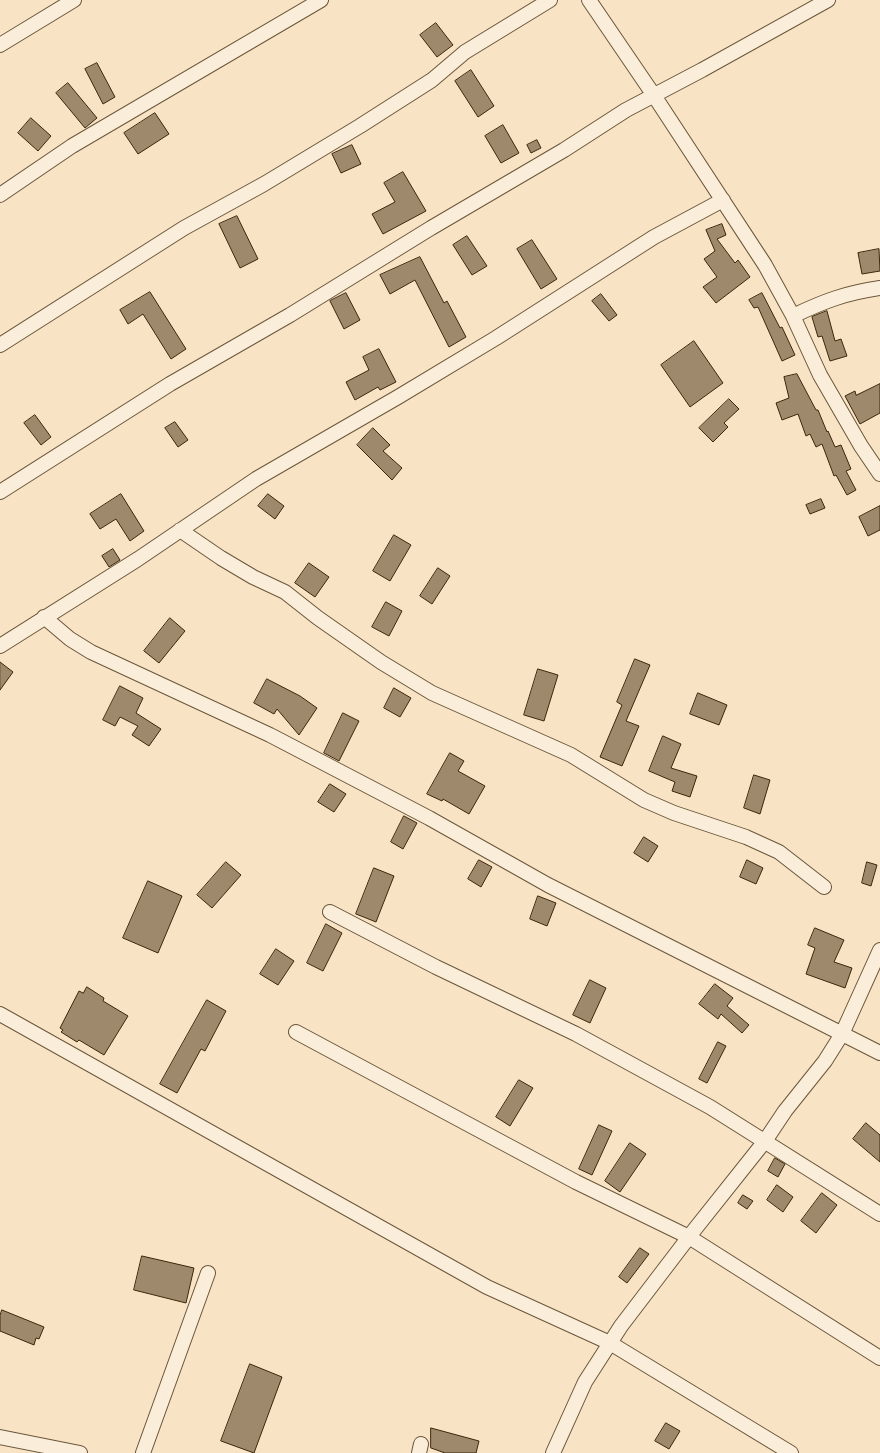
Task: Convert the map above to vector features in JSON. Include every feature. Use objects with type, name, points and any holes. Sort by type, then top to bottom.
[{"type":"street","points":[[0,46],[74,0]]},
{"type":"street","points":[[0,195],[72,146],[321,0]]},
{"type":"street","points":[[0,345],[184,228],[264,184],[360,126],[432,80],[465,52],[550,0]]},
{"type":"street","points":[[589,0],[765,265],[794,316],[820,375],[861,446],[880,474]]},
{"type":"street","points":[[0,492],[170,384],[290,315],[653,94],[702,70],[828,0]]},
{"type":"street","points":[[0,646],[138,559],[256,479],[496,338],[654,237],[723,200]]},
{"type":"street","points":[[794,316],[826,300],[880,288]]},
{"type":"street","points":[[180,530],[253,577],[285,592],[318,618],[381,662],[432,693],[571,755],[644,800],[778,852],[824,887]]},
{"type":"street","points":[[44,617],[70,639],[91,652],[270,735],[429,818],[548,884],[880,1053]]},
{"type":"street","points":[[330,912],[436,967],[576,1034],[710,1107],[880,1214]]},
{"type":"street","points":[[557,1451],[585,1382],[610,1343],[824,1061],[842,1034],[880,950]]},
{"type":"street","points":[[0,1014],[487,1287],[610,1343],[791,1453]]},
{"type":"street","points":[[296,1032],[576,1182],[689,1237],[880,1358]]},
{"type":"street","points":[[143,1453],[208,1273]]},
{"type":"street","points":[[0,1437],[80,1453]]},
{"type":"building","points":[[436,23],[453,45],[437,57],[420,35]]},
{"type":"building","points":[[97,63],[115,97],[103,104],[85,69]]},
{"type":"building","points":[[471,70],[494,106],[478,117],[455,81]]},
{"type":"building","points":[[68,83],[97,118],[85,128],[56,93]]},
{"type":"building","points":[[155,113],[169,134],[138,154],[124,133]]},
{"type":"building","points":[[31,118],[51,136],[38,151],[18,133]]},
{"type":"building","points":[[503,125],[519,153],[501,163],[485,136]]},
{"type":"building","points":[[537,140],[541,148],[531,153],[527,145]]},
{"type":"building","points":[[352,145],[361,164],[341,173],[332,154]]},
{"type":"building","points":[[403,172],[426,211],[383,234],[372,214],[395,202],[384,183]]},
{"type":"building","points":[[237,216],[258,259],[240,268],[219,224]]},
{"type":"building","points":[[722,224],[726,235],[717,239],[735,263],[738,260],[750,277],[716,303],[703,287],[717,277],[704,259],[715,251],[706,230]]},
{"type":"building","points":[[467,236],[487,266],[472,275],[453,245]]},
{"type":"building","points":[[532,240],[557,279],[541,289],[517,249]]},
{"type":"building","points":[[879,249],[880,271],[862,274],[858,253]]},
{"type":"building","points":[[420,257],[444,303],[447,301],[466,337],[449,347],[415,280],[390,294],[380,275]]},
{"type":"building","points":[[150,292],[186,349],[171,359],[143,314],[128,324],[120,310]]},
{"type":"building","points":[[346,293],[360,320],[344,329],[330,301]]},
{"type":"building","points":[[762,293],[780,328],[782,327],[795,355],[782,361],[758,307],[754,308],[749,300]]},
{"type":"building","points":[[601,294],[617,315],[609,321],[592,301]]},
{"type":"building","points":[[827,311],[835,341],[841,339],[847,356],[830,361],[822,336],[818,337],[812,317]]},
{"type":"building","points":[[694,341],[723,383],[690,407],[661,365]]},
{"type":"building","points":[[379,349],[396,382],[380,390],[378,387],[355,400],[346,382],[369,370],[363,357]]},
{"type":"building","points":[[797,374],[816,410],[818,410],[835,447],[841,445],[851,469],[846,471],[856,490],[847,495],[836,475],[834,476],[822,444],[816,447],[810,434],[806,436],[798,414],[782,420],[776,403],[789,398],[784,377]]},
{"type":"building","points":[[880,384],[880,413],[860,424],[845,396],[855,391],[856,395]]},
{"type":"building","points":[[729,399],[739,409],[724,423],[728,427],[713,442],[699,428]]},
{"type":"building","points":[[35,415],[51,437],[41,445],[24,423]]},
{"type":"building","points":[[175,422],[188,440],[178,447],[165,428]]},
{"type":"building","points":[[373,428],[390,445],[383,451],[402,468],[392,480],[357,445]]},
{"type":"building","points":[[121,494],[144,531],[130,541],[116,519],[100,529],[90,514]]},
{"type":"building","points":[[268,494],[284,506],[275,519],[258,506]]},
{"type":"building","points":[[821,499],[825,508],[810,514],[806,505]]},
{"type":"building","points":[[880,506],[880,530],[868,536],[859,517]]},
{"type":"building","points":[[394,535],[411,545],[390,581],[373,571]]},
{"type":"building","points":[[113,549],[120,560],[109,567],[102,556]]},
{"type":"building","points":[[309,563],[329,577],[315,597],[295,583]]},
{"type":"building","points":[[438,568],[450,576],[432,604],[420,596]]},
{"type":"building","points":[[386,602],[402,611],[389,636],[372,627]]},
{"type":"building","points":[[170,618],[185,631],[159,663],[144,651]]},
{"type":"building","points":[[635,659],[650,665],[626,721],[639,726],[622,766],[600,757],[622,705],[617,702]]},
{"type":"building","points":[[0,662],[13,672],[0,690]]},
{"type":"building","points":[[538,669],[558,675],[544,721],[524,715]]},
{"type":"building","points":[[267,679],[300,696],[317,708],[299,735],[277,709],[274,714],[254,703]]},
{"type":"building","points":[[120,686],[143,698],[136,713],[161,729],[149,746],[132,735],[138,726],[120,717],[115,726],[103,720]]},
{"type":"building","points":[[394,688],[411,698],[400,717],[384,708]]},
{"type":"building","points":[[698,693],[727,705],[719,725],[690,714]]},
{"type":"building","points":[[343,713],[359,721],[339,761],[324,753]]},
{"type":"building","points":[[663,736],[681,744],[671,768],[697,776],[690,797],[672,791],[675,782],[649,771]]},
{"type":"building","points":[[450,753],[464,761],[458,771],[485,786],[469,814],[443,799],[442,801],[427,794]]},
{"type":"building","points":[[754,775],[770,780],[760,814],[744,808]]},
{"type":"building","points":[[330,784],[346,794],[334,812],[318,802]]},
{"type":"building","points":[[404,816],[417,823],[403,849],[391,842]]},
{"type":"building","points":[[644,837],[658,846],[648,862],[634,853]]},
{"type":"building","points":[[479,860],[492,867],[481,887],[468,879]]},
{"type":"building","points":[[747,860],[763,868],[756,884],[740,877]]},
{"type":"building","points":[[226,862],[241,875],[212,908],[197,895]]},
{"type":"building","points":[[867,862],[877,865],[871,886],[862,883]]},
{"type":"building","points":[[374,868],[394,876],[376,922],[356,914]]},
{"type":"building","points":[[148,881],[182,896],[158,953],[123,938]]},
{"type":"building","points":[[538,896],[556,903],[547,926],[530,919]]},
{"type":"building","points":[[326,924],[342,933],[323,971],[307,963]]},
{"type":"building","points":[[815,928],[844,940],[834,962],[852,968],[845,988],[806,974],[815,948],[808,945]]},
{"type":"building","points":[[276,949],[294,961],[278,985],[260,974]]},
{"type":"building","points":[[590,980],[606,988],[590,1023],[573,1015]]},
{"type":"building","points":[[715,984],[733,998],[727,1006],[749,1025],[742,1033],[721,1014],[718,1019],[699,1004]]},
{"type":"building","points":[[87,987],[104,998],[103,1001],[128,1016],[104,1055],[79,1040],[77,1042],[61,1032],[63,1030],[60,1028],[79,991],[83,993]]},
{"type":"building","points":[[207,1000],[226,1011],[205,1051],[201,1049],[177,1093],[160,1084]]},
{"type":"building","points":[[718,1042],[726,1046],[707,1083],[699,1079]]},
{"type":"building","points":[[519,1080],[533,1088],[510,1126],[496,1117]]},
{"type":"building","points":[[866,1123],[880,1135],[880,1162],[853,1139]]},
{"type":"building","points":[[599,1125],[612,1131],[592,1175],[579,1169]]},
{"type":"building","points":[[630,1143],[646,1154],[620,1192],[605,1181]]},
{"type":"building","points":[[775,1158],[785,1164],[778,1177],[768,1171]]},
{"type":"building","points":[[777,1185],[793,1197],[783,1212],[767,1200]]},
{"type":"building","points":[[822,1193],[837,1205],[816,1233],[801,1221]]},
{"type":"building","points":[[743,1195],[753,1201],[747,1209],[738,1203]]},
{"type":"building","points":[[640,1248],[649,1254],[627,1283],[619,1277]]},
{"type":"building","points":[[142,1256],[194,1268],[186,1303],[134,1290]]},
{"type":"building","points":[[2,1310],[44,1327],[39,1339],[36,1338],[34,1345],[0,1331]]},
{"type":"building","points":[[250,1364],[282,1377],[254,1453],[221,1441]]},
{"type":"building","points":[[666,1423],[680,1431],[669,1449],[655,1441]]},
{"type":"building","points":[[431,1428],[479,1441],[476,1453],[445,1453],[431,1448]]}]
